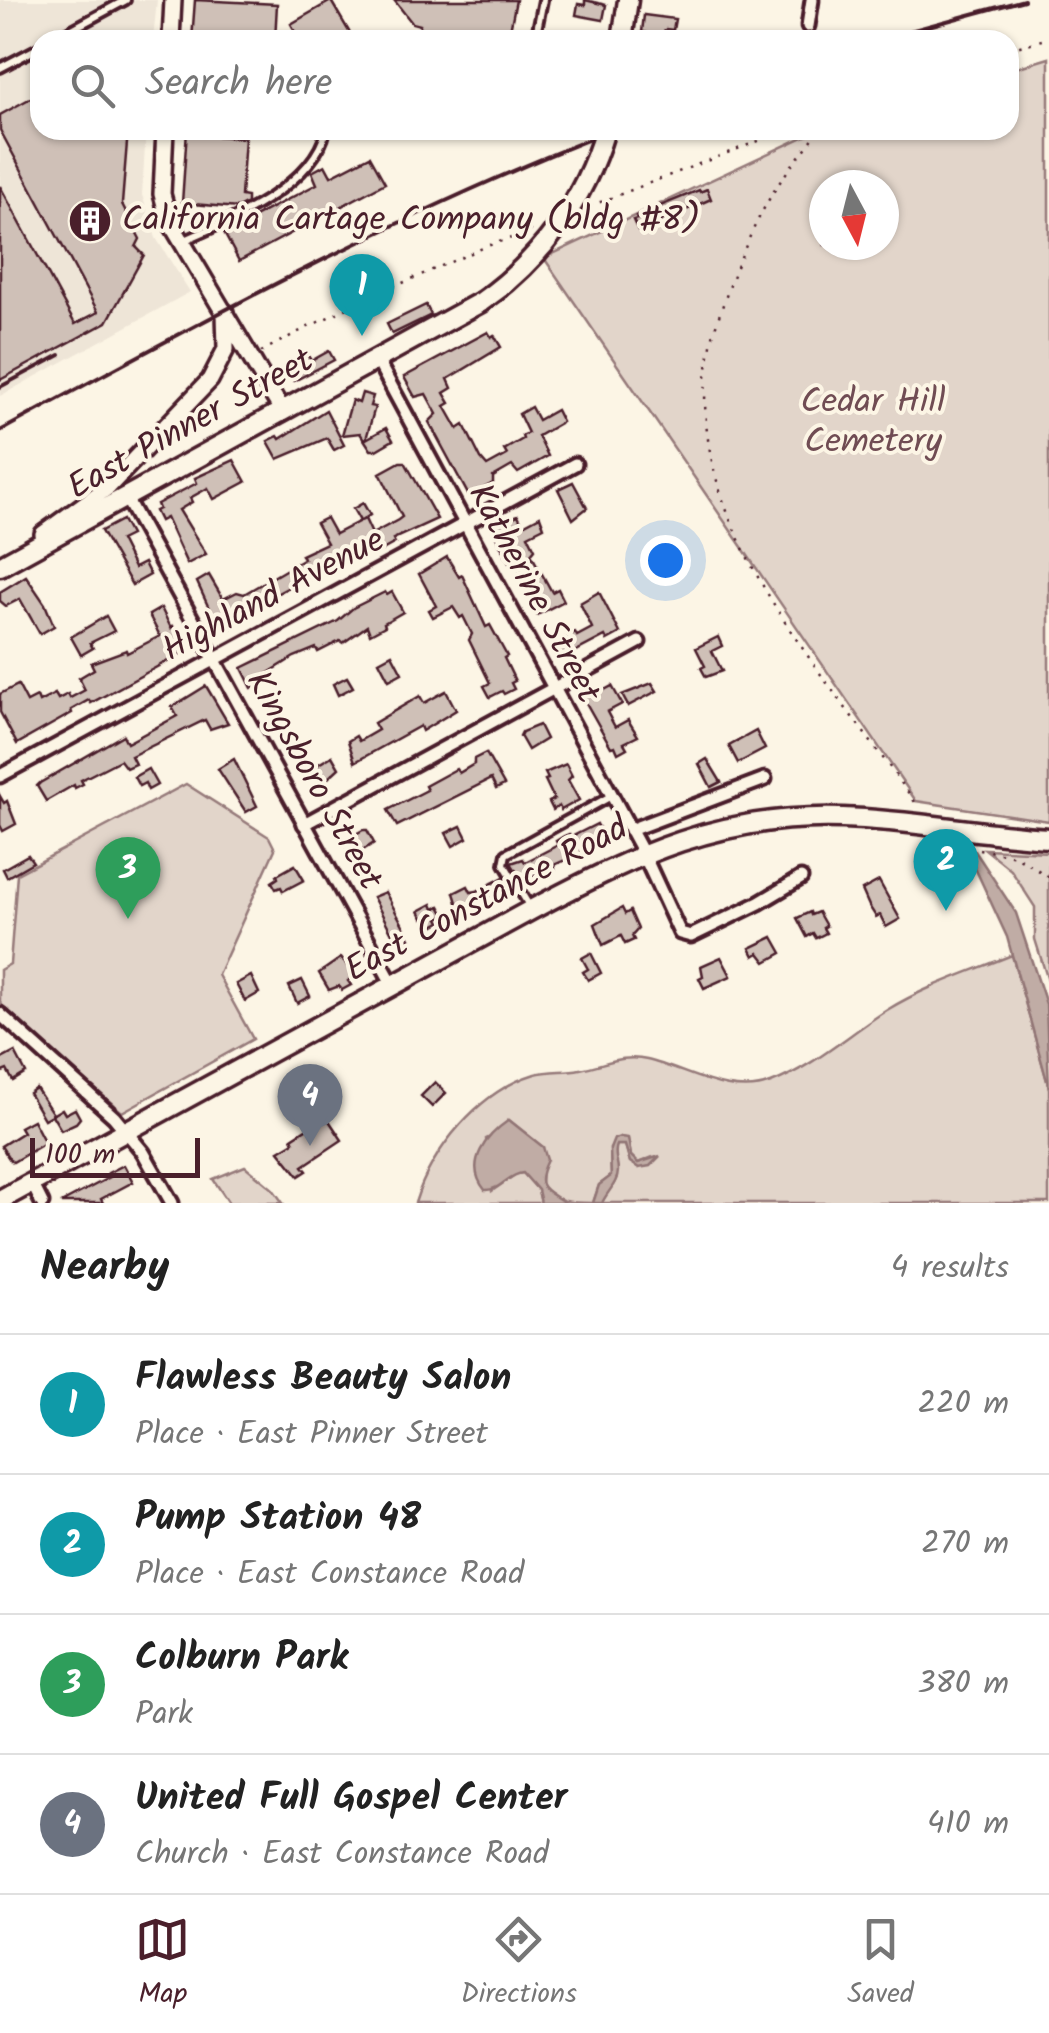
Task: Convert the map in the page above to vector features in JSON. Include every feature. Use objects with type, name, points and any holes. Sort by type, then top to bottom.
[{"type":"main road","points":[[624,30],[628,0]]},
{"type":"main road","name":"East Pinner Street","points":[[0,564],[481,302],[513,278],[558,228],[586,182],[601,140]]},
{"type":"main road","name":"East Constance Road","points":[[0,1200],[643,853],[706,832],[779,820],[845,818],[1049,838]]},
{"type":"street","points":[[172,30],[174,0]]},
{"type":"street","points":[[808,26],[812,0]]},
{"type":"street","points":[[164,140],[162,194],[169,220],[282,412]]},
{"type":"street","points":[[0,564],[108,488],[210,380],[226,349],[225,312]]},
{"type":"street","name":"Katherine Street","points":[[377,360],[684,936],[731,918],[801,878]]},
{"type":"street","name":"Highland Avenue","points":[[0,776],[575,464]]},
{"type":"street","name":"Kingsboro Street","points":[[126,498],[393,985]]},
{"type":"street","points":[[304,824],[639,642]]},
{"type":"street","points":[[630,830],[765,779]]},
{"type":"street","points":[[0,1014],[126,1131],[172,1203]]},
{"type":"street","points":[[32,1183],[42,1203]]},
{"type":"lane","points":[[70,30],[126,0]]},
{"type":"lane","points":[[537,30],[543,0]]},
{"type":"lane","points":[[0,68],[30,52]]},
{"type":"lane","points":[[182,242],[232,220],[270,197],[318,150],[322,140]]},
{"type":"lane","points":[[532,910],[504,864],[506,854],[612,796]]},
{"type":"path","points":[[1019,46],[1049,38]]},
{"type":"path","points":[[585,208],[761,140]]},
{"type":"path","points":[[811,140],[762,214],[718,320],[704,392],[706,444],[724,508],[752,567],[783,618],[931,826]]},
{"type":"path","points":[[251,358],[330,316],[538,227]]},
{"type":"path","points":[[979,849],[1016,856],[1049,877]]},
{"type":"shaded area","points":[[0,0],[157,0],[154,30],[30,30],[30,140],[145,140],[142,195],[156,238],[190,292],[0,396]]},
{"type":"shaded area","points":[[975,851],[1016,913],[1046,1004],[1049,1088],[1007,937],[970,857]]},
{"type":"shaded area","points":[[509,1120],[543,1147],[547,1160],[541,1182],[565,1203],[541,1203],[538,1190],[523,1173],[485,1190],[476,1170],[480,1150]]},
{"type":"shaded area","points":[[628,1138],[631,1156],[638,1163],[660,1156],[650,1166],[639,1168],[630,1162],[625,1145],[617,1145],[616,1180],[602,1203],[593,1203],[599,1185],[611,1176],[610,1149],[614,1139]]},
{"type":"green space","name":"Cedar Hill Cemetery","points":[[1049,58],[1049,821],[916,801],[544,258],[797,140],[1019,140],[1019,67]]},
{"type":"green space","points":[[186,784],[269,837],[275,849],[218,975],[253,1039],[122,1112],[5,1011],[0,1001],[0,970],[10,964],[17,874]]},
{"type":"green space","points":[[985,849],[1049,852],[1049,984],[1035,939],[1035,907],[1011,870]]},
{"type":"green space","points":[[1012,955],[1049,1088],[1049,1203],[602,1203],[615,1173],[613,1152],[617,1145],[625,1145],[630,1162],[639,1168],[653,1157],[638,1163],[631,1156],[628,1139],[620,1137],[610,1149],[611,1176],[599,1185],[593,1203],[571,1202],[558,1199],[541,1185],[543,1147],[509,1120],[486,1139],[492,1191],[523,1173],[538,1190],[541,1203],[415,1203],[433,1162],[460,1125],[514,1082],[540,1073],[629,1058],[662,1064],[724,1085],[756,1087],[801,1068],[902,1001]]},
{"type":"green space","points":[[245,1166],[273,1189],[283,1203],[229,1203],[213,1179]]},
{"type":"building","points":[[195,0],[277,4],[276,30],[193,30]]},
{"type":"building","points":[[394,0],[516,0],[510,30],[419,30],[420,25],[412,23]]},
{"type":"building","points":[[585,0],[606,5],[603,20],[576,15],[578,4],[585,5]]},
{"type":"building","points":[[331,1],[348,30],[294,30],[291,24]]},
{"type":"building","points":[[644,15],[675,19],[673,30],[642,30]]},
{"type":"building","name":"California Cartage Company (bldg #8)","points":[[30,98],[30,140],[127,140],[122,204],[140,239],[136,247],[144,255],[107,322],[0,380],[0,186],[75,324],[98,312],[0,130],[0,115]]},
{"type":"building","points":[[186,140],[245,140],[241,196],[247,197],[247,203],[238,208],[182,203]]},
{"type":"building","points":[[370,156],[385,183],[239,261],[224,233],[317,184],[312,172],[325,165],[331,176]]},
{"type":"building","points":[[707,189],[711,199],[638,231],[633,220],[636,216]]},
{"type":"building","points":[[426,305],[431,315],[392,334],[387,324]]},
{"type":"building","points":[[488,332],[501,347],[448,379],[452,388],[444,393],[450,403],[445,406],[458,429],[464,425],[481,459],[487,466],[507,455],[504,450],[523,439],[528,433],[519,414],[531,407],[538,420],[556,410],[562,422],[538,436],[548,456],[518,473],[512,466],[493,477],[493,483],[469,496],[429,422],[437,414],[426,394],[415,397],[404,377]]},
{"type":"building","points":[[329,351],[334,360],[294,381],[290,373],[295,370],[292,364],[308,355],[311,361]]},
{"type":"building","points":[[362,393],[373,396],[370,406],[375,407],[366,439],[386,428],[393,440],[376,450],[371,450],[360,433],[342,435],[352,400],[359,403]]},
{"type":"building","points":[[326,410],[344,445],[334,450],[327,438],[278,459],[268,441],[278,436],[280,439]]},
{"type":"building","points":[[234,460],[246,482],[214,499],[208,488],[179,510],[206,554],[187,564],[166,518],[160,521],[155,511],[159,509],[157,504],[197,483],[195,478]]},
{"type":"building","points":[[405,462],[437,519],[393,539],[395,543],[377,553],[375,549],[312,579],[310,576],[246,610],[248,614],[226,631],[224,627],[219,630],[197,582],[209,575],[223,599],[237,592],[244,594],[304,559],[301,555],[327,543],[316,523],[326,518],[335,534],[360,521],[353,509],[363,503],[370,515],[361,521],[365,519],[372,534],[398,520],[402,517],[380,473]]},
{"type":"building","points":[[573,482],[587,508],[573,519],[558,489]]},
{"type":"building","points":[[518,515],[523,525],[540,516],[544,527],[528,535],[535,549],[531,554],[552,592],[558,589],[564,601],[537,615],[516,563],[511,566],[491,526]]},
{"type":"building","points":[[122,520],[130,535],[120,540],[134,568],[144,563],[150,575],[132,585],[101,531]]},
{"type":"building","points":[[447,557],[459,577],[462,575],[486,627],[490,625],[507,656],[504,658],[515,681],[511,683],[514,689],[504,694],[502,691],[490,697],[484,686],[490,683],[469,640],[472,634],[463,616],[460,618],[453,607],[433,617],[429,610],[436,606],[419,574]]},
{"type":"building","points":[[26,576],[54,626],[40,634],[20,599],[6,606],[0,601],[0,592]]},
{"type":"building","points":[[392,592],[403,612],[385,626],[370,634],[367,626],[343,643],[294,657],[252,688],[242,668],[338,621],[353,608]]},
{"type":"building","points":[[599,592],[620,633],[607,640],[605,636],[561,659],[553,645],[575,632],[577,636],[592,628],[580,603]]},
{"type":"building","points":[[161,608],[171,628],[180,631],[186,651],[91,703],[89,700],[17,744],[0,712],[0,694],[18,685],[27,702],[37,697],[39,702],[55,694],[58,699],[68,694],[70,698],[85,690],[79,678],[94,669],[91,663],[126,650],[127,653],[160,636],[149,615]]},
{"type":"building","points":[[106,616],[114,631],[90,643],[93,648],[81,655],[71,637]]},
{"type":"building","points":[[718,637],[722,646],[712,651],[722,671],[706,677],[696,648]]},
{"type":"building","points":[[392,654],[402,673],[389,680],[379,661]]},
{"type":"building","points":[[347,677],[353,687],[338,695],[333,684]]},
{"type":"building","points":[[652,683],[657,691],[628,706],[622,695]]},
{"type":"building","points":[[206,686],[228,723],[210,729],[205,720],[131,756],[135,764],[126,768],[120,760],[81,780],[83,784],[46,801],[37,786],[40,783],[123,735],[127,743],[177,716],[172,707]]},
{"type":"building","points":[[612,686],[622,704],[607,712],[615,727],[628,720],[638,736],[624,743],[627,748],[618,753],[585,701],[596,691],[597,694]]},
{"type":"building","points":[[446,691],[456,710],[422,731],[420,726],[355,762],[348,741],[356,736],[359,741],[378,730],[374,723],[420,696],[424,703]]},
{"type":"building","points":[[539,725],[546,739],[528,750],[520,736]]},
{"type":"building","points":[[756,731],[765,749],[738,763],[729,746]]},
{"type":"building","points":[[486,753],[504,785],[496,789],[491,779],[397,826],[388,810],[427,790],[425,786],[456,769],[459,773]]},
{"type":"building","points":[[332,756],[339,768],[326,780],[317,765]]},
{"type":"building","points":[[234,759],[257,806],[246,812],[218,769]]},
{"type":"building","points":[[707,759],[721,782],[711,787],[699,764]]},
{"type":"building","points":[[566,764],[572,776],[568,780],[579,800],[553,810],[549,802],[554,799],[545,773]]},
{"type":"building","points":[[148,769],[157,785],[148,790],[145,783],[139,786],[134,777]]},
{"type":"building","points":[[0,796],[4,803],[7,801],[16,824],[3,831],[0,825]]},
{"type":"building","points":[[597,824],[604,838],[600,840],[602,844],[554,865],[555,869],[530,878],[532,881],[525,885],[511,863],[523,859],[525,862],[558,845],[556,841],[564,836],[571,837]]},
{"type":"building","points":[[461,826],[467,838],[453,846],[446,833]]},
{"type":"building","points":[[367,830],[374,843],[352,857],[343,841]]},
{"type":"building","points":[[28,855],[33,862],[7,877],[3,869]]},
{"type":"building","points":[[295,865],[304,880],[283,891],[281,887],[276,889],[272,882],[277,875]]},
{"type":"building","points":[[504,877],[512,892],[462,918],[454,893],[468,886],[471,892],[477,891]]},
{"type":"building","points":[[879,881],[900,919],[886,927],[862,890]]},
{"type":"building","points":[[385,892],[410,938],[398,945],[373,897]]},
{"type":"building","points":[[432,904],[434,909],[440,906],[445,915],[429,928],[419,911]]},
{"type":"building","points":[[622,908],[625,914],[630,911],[638,929],[632,936],[634,940],[625,944],[621,936],[603,945],[595,924]]},
{"type":"building","points":[[818,912],[826,926],[826,933],[816,938],[813,933],[807,937],[797,918]]},
{"type":"building","points":[[773,937],[782,953],[766,962],[759,953],[754,956],[750,948]]},
{"type":"building","points":[[591,953],[601,973],[588,980],[582,958]]},
{"type":"building","points":[[721,957],[731,976],[704,988],[699,978],[703,976],[701,966]]},
{"type":"building","points":[[341,958],[353,972],[348,981],[351,985],[329,990],[319,973]]},
{"type":"building","points":[[251,976],[259,993],[245,1001],[236,984]]},
{"type":"building","points":[[302,980],[310,996],[297,1003],[289,986]]},
{"type":"building","points":[[15,1052],[26,1073],[13,1081],[7,1070],[0,1073],[0,1060]]},
{"type":"building","points":[[435,1082],[446,1093],[432,1107],[421,1096]]},
{"type":"building","points":[[36,1088],[53,1114],[44,1119],[29,1093]]},
{"type":"building","points":[[62,1109],[65,1114],[75,1109],[80,1118],[61,1130],[52,1115]]},
{"type":"building","points":[[326,1116],[342,1140],[303,1166],[307,1171],[299,1176],[279,1151]]},
{"type":"building","points":[[33,1120],[45,1143],[13,1162],[1,1146],[23,1132],[20,1127]]},
{"type":"building","points":[[124,1165],[133,1182],[101,1199],[103,1203],[61,1203],[110,1177],[108,1173]]},
{"type":"railway","points":[[914,30],[1024,0]]},
{"type":"railway","points":[[0,431],[226,309],[379,233],[588,140]]},
{"type":"railway","points":[[0,387],[60,355]]},
{"type":"place","name":"California Cartage Company (bldg #8)","points":[[90,221]]},
{"type":"place","name":"Flawless Beauty Salon","points":[[362,336]]},
{"type":"place","name":"Pump Station 48","points":[[946,911]]},
{"type":"place","name":"Colburn Park","points":[[128,919]]},
{"type":"place","name":"United Full Gospel Center","points":[[310,1146]]}]
